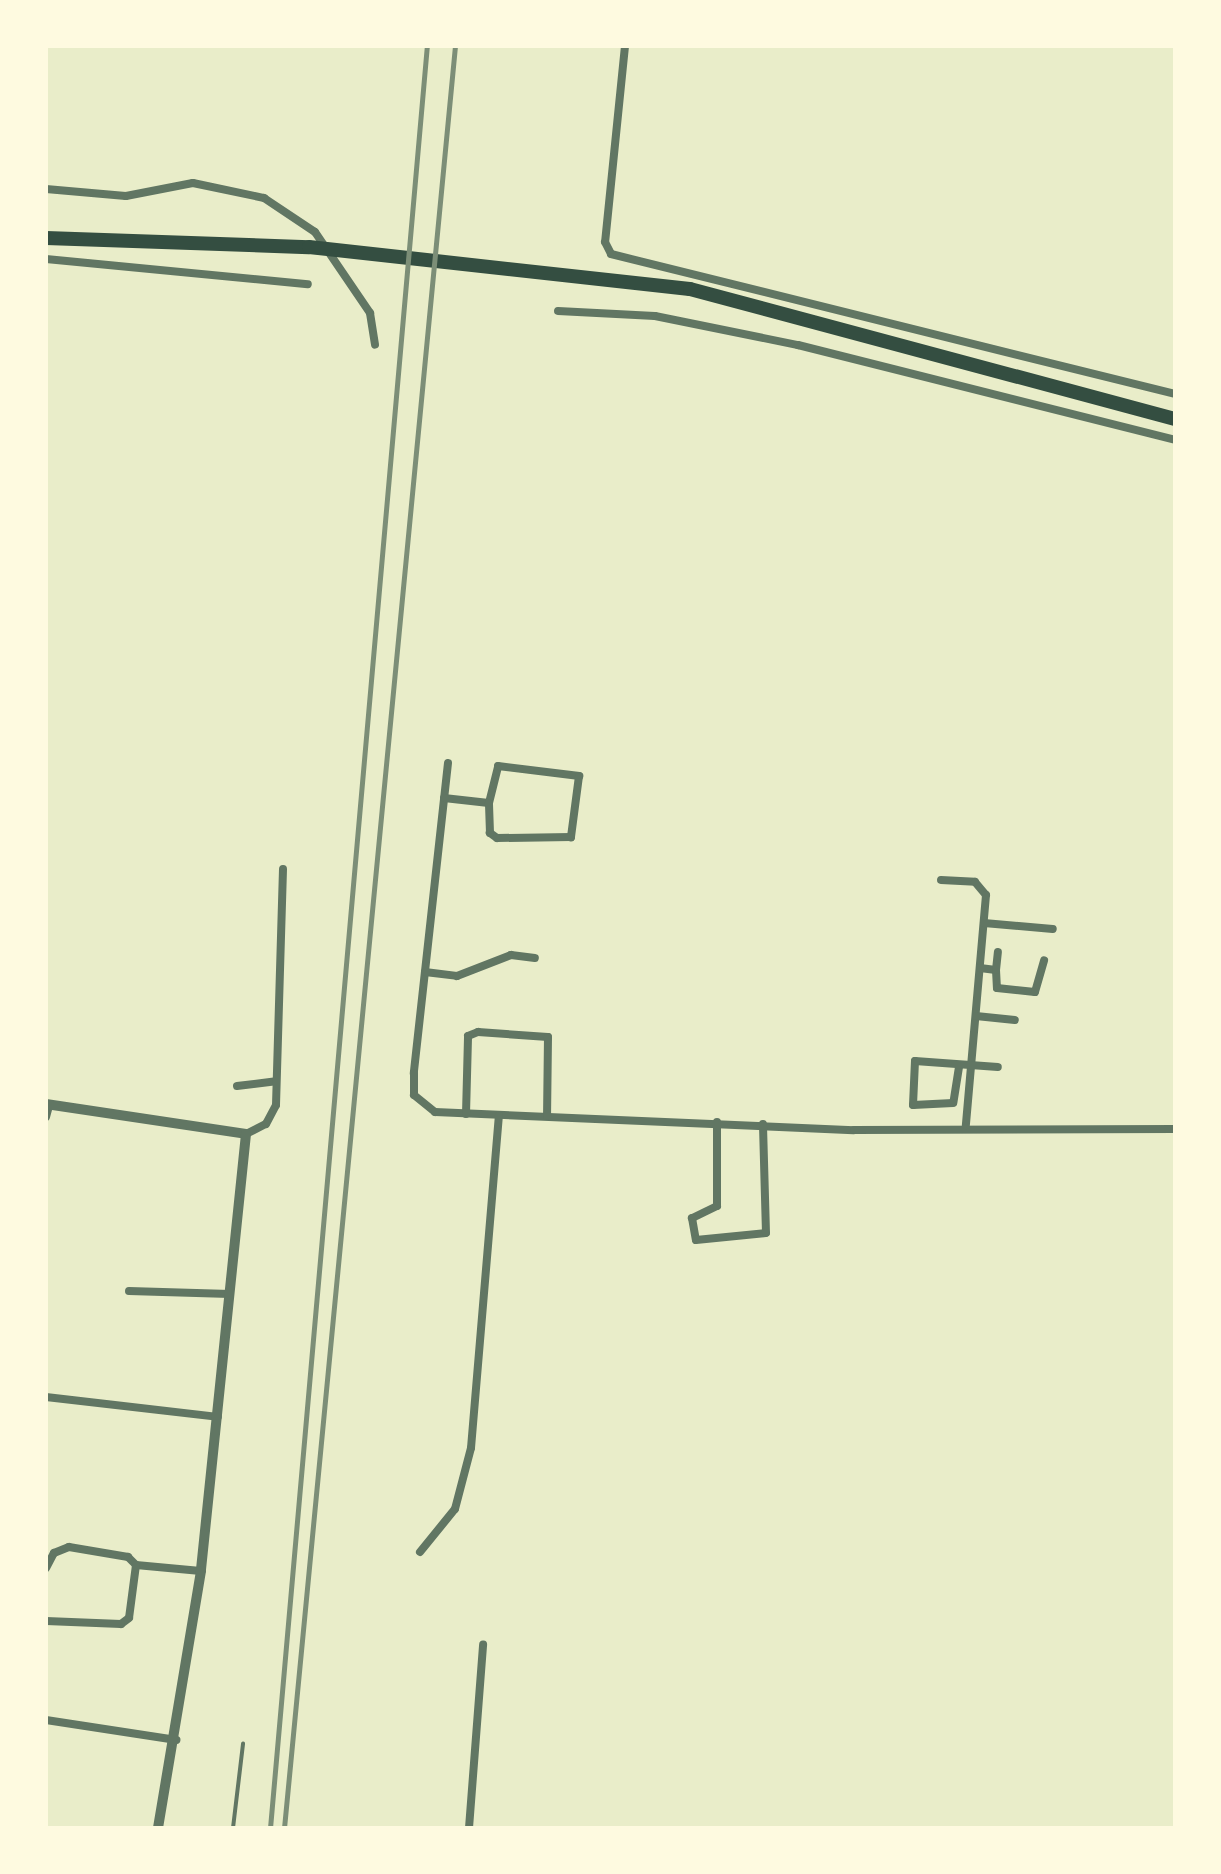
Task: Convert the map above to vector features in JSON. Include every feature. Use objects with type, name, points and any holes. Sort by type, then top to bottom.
[{"type":"highway","points":[[46,238],[309,247],[690,289],[1175,419]]},
{"type":"street","points":[[625,46],[605,242],[611,254],[1175,394]]},
{"type":"street","points":[[46,189],[126,196],[193,183],[264,198],[315,232],[370,313],[375,345]]},
{"type":"street","points":[[46,259],[308,284]]},
{"type":"street","points":[[558,311],[655,316],[798,345],[1175,440]]},
{"type":"street","points":[[448,763],[414,1095],[435,1112],[763,1124],[1175,1129]]},
{"type":"street","points":[[498,766],[579,776],[571,837],[497,838],[490,833],[489,803],[498,766]]},
{"type":"street","points":[[444,798],[489,803]]},
{"type":"street","points":[[47,1109],[246,1134],[274,1113],[283,869]]},
{"type":"street","points":[[941,880],[983,888],[984,923],[966,1125]]},
{"type":"street","points":[[984,923],[1053,929]]},
{"type":"street","points":[[998,952],[997,988],[1035,992],[1044,960]]},
{"type":"street","points":[[425,972],[457,976],[511,955],[535,958]]},
{"type":"street","points":[[980,968],[996,970]]},
{"type":"street","points":[[976,1016],[1015,1020]]},
{"type":"street","points":[[466,1114],[468,1036],[478,1032],[548,1037],[547,1116]]},
{"type":"street","points":[[957,1060],[959,1067],[953,1103],[913,1105],[915,1061],[957,1060]]},
{"type":"street","points":[[959,1067],[998,1067]]},
{"type":"street","points":[[237,1086],[276,1081]]},
{"type":"street","points":[[420,1552],[455,1509],[471,1448],[499,1115]]},
{"type":"street","points":[[717,1122],[717,1206],[692,1218],[696,1240],[766,1233],[763,1124]]},
{"type":"street","points":[[158,1828],[176,1741],[201,1571],[246,1134]]},
{"type":"street","points":[[129,1291],[230,1294]]},
{"type":"street","points":[[46,1397],[218,1417]]},
{"type":"street","points":[[46,1568],[54,1553],[69,1547],[128,1557],[136,1565],[201,1571]]},
{"type":"street","points":[[46,1621],[121,1624],[129,1618],[136,1565]]},
{"type":"street","points":[[469,1828],[483,1645]]},
{"type":"street","points":[[46,1720],[176,1741]]},
{"type":"lane","points":[[233,1828],[243,1744]]},
{"type":"railway","points":[[270,1828],[427,46]]},
{"type":"railway","points":[[284,1828],[455,46]]}]
